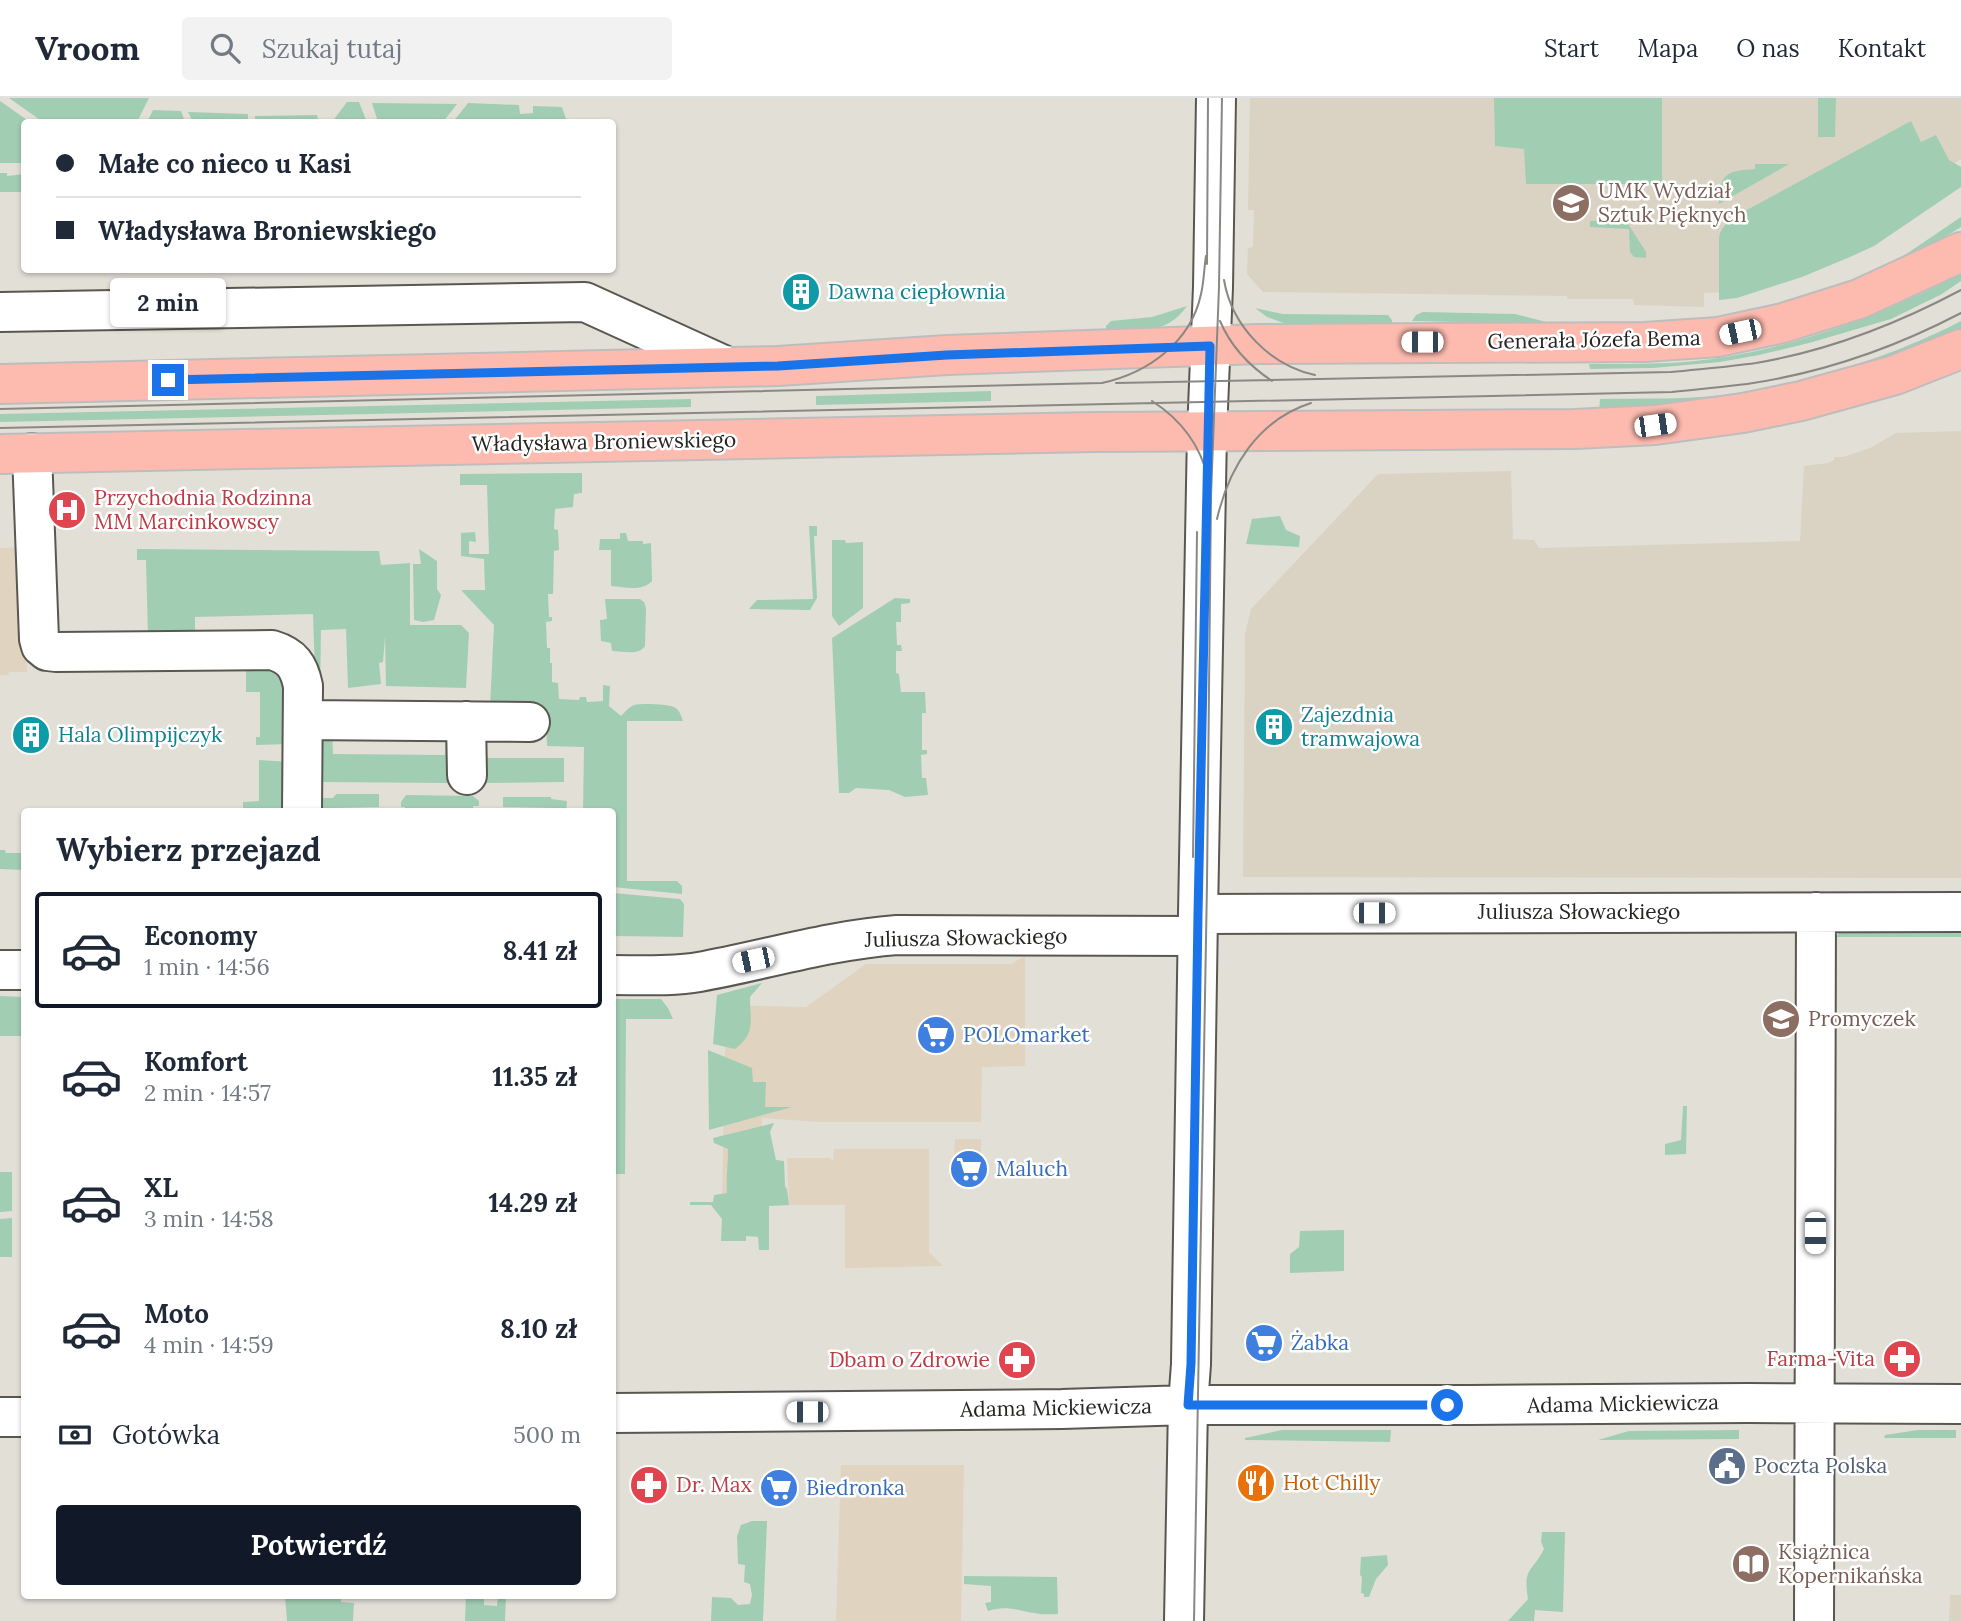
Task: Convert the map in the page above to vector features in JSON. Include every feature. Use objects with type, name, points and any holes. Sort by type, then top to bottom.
[{"type":"main road","name":"Generała Józefa Bema","points":[[1210,346],[1401,342],[1645,342],[1718,337],[1783,323],[1859,299],[1961,252]]},
{"type":"main road","points":[[0,384],[824,364],[947,355],[1210,346]]},
{"type":"main road","points":[[1207,432],[1575,429],[1655,425],[1801,401],[1895,375],[1961,349]]},
{"type":"main road","name":"Władysława Broniewskiego","points":[[16,453],[1207,432]]},
{"type":"street","points":[[1184,1621],[1216,98]]},
{"type":"street","points":[[0,312],[585,302],[728,367]]},
{"type":"street","points":[[16,453],[41,646],[47,651],[272,650],[283,653],[292,659],[300,670],[303,686],[302,808]]},
{"type":"street","points":[[303,720],[530,722]]},
{"type":"street","points":[[466,722],[467,775]]},
{"type":"street","points":[[1814,1621],[1816,912]]},
{"type":"street","name":"Juliusza Słowackiego","points":[[616,975],[697,972],[833,943],[897,935],[1197,925],[1816,912],[1961,912]]},
{"type":"street","points":[[0,970],[21,970]]},
{"type":"street","name":"Adama Mickiewicza","points":[[616,1413],[1076,1409],[1188,1405],[1961,1404]]},
{"type":"street","points":[[0,1417],[21,1417]]},
{"type":"shaded area","name":"UMK Wydział Sztuk Pięknych","points":[[1250,98],[1961,98],[1961,159],[1908,195],[1723,292],[1704,293],[1704,307],[1634,305],[1633,299],[1567,299],[1567,296],[1263,292],[1247,274],[1248,248],[1253,247],[1254,210],[1248,210]]},
{"type":"shaded area","points":[[1961,431],[1961,878],[1243,877],[1245,634],[1251,609],[1378,474],[1511,471],[1513,539],[1534,540],[1539,548],[1800,541],[1804,466],[1828,463],[1834,460],[1834,457],[1843,457],[1870,448],[1896,433]]},
{"type":"shaded area","points":[[24,547],[27,672],[0,675],[0,548]]},
{"type":"shaded area","points":[[1025,956],[1025,1066],[982,1067],[981,1122],[820,1122],[762,1118],[764,1205],[722,1206],[726,1005],[806,1007],[866,964],[1011,964]]},
{"type":"shaded area","points":[[955,1139],[981,1139],[981,1181],[953,1180]]},
{"type":"shaded area","points":[[834,1149],[929,1149],[929,1252],[943,1266],[845,1268],[845,1205],[789,1205],[787,1158],[830,1158],[833,1161]]},
{"type":"shaded area","points":[[841,1465],[964,1465],[961,1621],[836,1621]]},
{"type":"shaded area","points":[[1950,1595],[1961,1595],[1961,1621],[1949,1621]]},
{"type":"green space","points":[[9,98],[149,98],[138,119],[39,119]]},
{"type":"green space","points":[[1494,98],[1662,98],[1662,184],[1526,184],[1524,149],[1495,146]]},
{"type":"green space","points":[[1818,98],[1836,98],[1835,137],[1818,137]]},
{"type":"green space","points":[[0,101],[26,119],[21,119],[21,163],[0,163]]},
{"type":"green space","points":[[347,102],[359,102],[366,119],[334,119]]},
{"type":"green space","points":[[372,103],[457,104],[445,119],[377,119]]},
{"type":"green space","points":[[468,103],[519,105],[520,114],[533,113],[533,106],[562,107],[566,119],[455,119]]},
{"type":"green space","points":[[153,110],[181,111],[184,119],[148,119]]},
{"type":"green space","points":[[188,112],[248,114],[248,119],[192,119]]},
{"type":"green space","points":[[317,115],[318,119],[255,119],[255,116]]},
{"type":"green space","points":[[1911,121],[1921,142],[1936,135],[1949,160],[1961,167],[1961,187],[1874,246],[1802,277],[1737,298],[1719,300],[1719,238],[1722,229],[1729,222]]},
{"type":"green space","points":[[1755,164],[1789,164],[1719,204],[1723,180],[1731,173],[1755,169]]},
{"type":"green space","points":[[0,173],[7,173],[7,176],[21,174],[21,192],[0,192]]},
{"type":"green space","points":[[1961,217],[1961,227],[1893,263]]},
{"type":"green space","points":[[1625,219],[1646,252],[1646,258],[1634,257],[1630,252],[1629,229],[1590,227],[1590,221]]},
{"type":"green space","points":[[1961,273],[1961,281],[1942,294],[1891,319],[1809,343],[1720,362],[1653,368],[1590,369],[1589,364],[1698,361],[1782,345],[1862,319]]},
{"type":"green space","points":[[1187,306],[1179,316],[1161,327],[1106,331],[1106,326],[1111,321],[1152,317]]},
{"type":"green space","points":[[1255,308],[1283,314],[1388,315],[1392,325],[1289,325],[1267,317]]},
{"type":"green space","points":[[1423,312],[1515,314],[1554,324],[1412,321],[1416,315]]},
{"type":"green space","points":[[1961,321],[1961,332],[1852,370],[1737,396],[1599,412],[1600,399],[1723,395],[1783,385],[1876,358]]},
{"type":"green space","points":[[991,391],[991,401],[816,405],[816,396]]},
{"type":"green space","points":[[691,399],[691,407],[0,422],[0,414]]},
{"type":"green space","points":[[582,473],[582,493],[574,494],[573,507],[555,509],[554,529],[558,530],[559,550],[554,551],[553,594],[548,594],[549,617],[552,617],[552,621],[546,622],[552,682],[558,683],[559,699],[579,700],[580,697],[586,697],[587,702],[603,701],[603,685],[610,686],[609,706],[621,716],[630,707],[638,704],[666,705],[679,711],[683,721],[627,721],[627,881],[677,881],[682,886],[682,894],[616,887],[616,808],[583,808],[584,747],[547,746],[546,720],[490,707],[494,625],[461,590],[485,590],[484,559],[461,556],[461,533],[475,532],[476,542],[469,541],[469,554],[489,554],[487,485],[460,485],[460,474]]},
{"type":"green space","points":[[1280,516],[1286,530],[1300,536],[1299,547],[1246,544],[1252,519]]},
{"type":"green space","points":[[809,526],[817,526],[817,536],[814,536],[817,598],[810,610],[749,609],[757,600],[813,599]]},
{"type":"green space","points":[[620,533],[626,533],[628,541],[651,543],[652,581],[643,587],[611,586],[611,550],[599,550],[600,539],[620,539]]},
{"type":"green space","points":[[832,540],[863,542],[863,608],[839,626],[832,616]]},
{"type":"green space","points":[[137,549],[379,551],[381,565],[410,563],[410,625],[461,625],[469,633],[466,688],[386,686],[385,637],[383,662],[379,663],[381,684],[348,688],[346,629],[321,630],[320,692],[316,701],[313,614],[195,617],[195,636],[148,638],[146,560],[137,560]]},
{"type":"green space","points":[[419,549],[437,561],[437,589],[441,595],[434,620],[423,622],[414,620],[413,564],[421,564]]},
{"type":"green space","points":[[895,598],[910,599],[910,603],[901,604],[901,622],[896,622],[897,645],[901,645],[902,651],[896,651],[896,673],[899,674],[901,692],[925,692],[922,750],[927,750],[927,754],[921,755],[922,778],[926,778],[928,795],[905,797],[889,790],[856,788],[849,793],[839,793],[832,638]]},
{"type":"green space","points":[[605,599],[640,599],[644,602],[645,646],[642,649],[635,652],[612,651],[611,643],[601,641],[600,620],[607,619]]},
{"type":"green space","points":[[273,666],[292,692],[290,744],[256,745],[256,737],[260,737],[260,692],[246,692],[246,668]]},
{"type":"green space","points":[[332,731],[333,754],[445,755],[446,732],[450,736],[450,783],[319,782],[321,747]]},
{"type":"green space","points":[[481,758],[564,758],[564,782],[480,783]]},
{"type":"green space","points":[[259,760],[289,762],[289,808],[243,808],[243,802],[259,801]]},
{"type":"green space","points":[[336,794],[379,794],[379,807],[321,808],[321,798],[333,798]]},
{"type":"green space","points":[[406,795],[473,796],[479,801],[479,806],[405,808],[401,807]]},
{"type":"green space","points":[[503,797],[551,797],[567,801],[566,808],[503,807]]},
{"type":"green space","points":[[0,850],[5,850],[6,853],[21,853],[21,870],[0,869]]},
{"type":"green space","points":[[616,893],[680,899],[684,904],[683,937],[616,936]]},
{"type":"green space","points":[[1841,931],[1961,931],[1961,937],[1836,937]]},
{"type":"green space","points":[[762,983],[750,997],[749,1032],[742,1043],[735,1049],[713,1044],[717,995]]},
{"type":"green space","points":[[0,996],[21,997],[21,1036],[0,1036]]},
{"type":"green space","points":[[616,999],[661,999],[673,1019],[626,1019],[625,1174],[616,1174]]},
{"type":"green space","points":[[708,1050],[752,1068],[753,1082],[766,1082],[765,1107],[792,1107],[709,1130]]},
{"type":"green space","points":[[1683,1106],[1687,1106],[1686,1154],[1665,1155],[1665,1144],[1681,1140]]},
{"type":"green space","points":[[774,1123],[770,1132],[776,1160],[784,1161],[789,1205],[769,1206],[769,1250],[759,1250],[758,1237],[746,1236],[746,1241],[721,1241],[722,1219],[711,1205],[690,1205],[690,1202],[713,1202],[714,1195],[727,1193],[728,1149],[714,1143],[713,1138]]},
{"type":"green space","points":[[0,1172],[12,1172],[12,1211],[0,1212]]},
{"type":"green space","points":[[12,1218],[12,1257],[0,1257],[0,1219]]},
{"type":"green space","points":[[1344,1230],[1344,1271],[1290,1273],[1290,1254],[1299,1247],[1300,1231]]},
{"type":"green space","points":[[1282,1430],[1391,1430],[1390,1442],[1245,1440]]},
{"type":"green space","points":[[1739,1430],[1739,1439],[1598,1440],[1629,1431]]},
{"type":"green space","points":[[1918,1430],[1956,1430],[1956,1438],[1884,1438],[1885,1435]]},
{"type":"green space","points":[[752,1521],[767,1521],[763,1621],[711,1621],[712,1597],[731,1598],[738,1605],[750,1604],[750,1584],[744,1582],[745,1565],[738,1564],[737,1536],[741,1525]]},
{"type":"green space","points":[[1542,1532],[1565,1532],[1563,1612],[1535,1610],[1534,1621],[1508,1621],[1528,1599],[1527,1576],[1544,1549],[1541,1542]]},
{"type":"green space","points":[[1387,1555],[1388,1565],[1376,1579],[1369,1597],[1364,1597],[1361,1593],[1361,1557]]},
{"type":"green space","points":[[964,1576],[1057,1577],[1058,1614],[1005,1608],[988,1611],[985,1603],[991,1602],[991,1586],[964,1584]]},
{"type":"green space","points":[[285,1599],[341,1599],[341,1602],[354,1603],[353,1621],[287,1621]]},
{"type":"green space","points":[[466,1599],[484,1599],[484,1605],[497,1606],[498,1599],[506,1599],[505,1621],[465,1621]]},
{"type":"tram line","points":[[1207,264],[1208,98]]},
{"type":"tram line","points":[[1194,1621],[1211,495],[1219,287],[1222,98]]},
{"type":"tram line","points":[[0,409],[1102,383],[1135,372],[1165,353],[1177,341],[1196,311],[1206,256]]},
{"type":"tram line","points":[[1224,280],[1235,313],[1256,341],[1283,363],[1315,375]]},
{"type":"tram line","points":[[1116,383],[1671,372],[1735,366],[1783,358],[1835,344],[1887,325],[1961,290]]},
{"type":"tram line","points":[[0,428],[1672,392],[1747,384],[1830,366],[1884,348],[1961,313]]},
{"type":"tram line","points":[[1220,321],[1241,355],[1272,381]]},
{"type":"tram line","points":[[1152,401],[1188,433],[1200,454],[1208,478]]},
{"type":"tram line","points":[[1217,519],[1229,481],[1261,433],[1292,411],[1311,403]]},
{"type":"tram line","points":[[1193,857],[1197,532]]},
{"type":"place","name":"UMK Wydział Sztuk Pięknych","points":[[1571,203]]},
{"type":"place","name":"Dawna ciepłownia","points":[[801,292]]},
{"type":"place","name":"Przychodnia Rodzinna MM Marcinkowscy","points":[[67,510]]},
{"type":"place","name":"Zajezdnia tramwajowa","points":[[1274,727]]},
{"type":"place","name":"Hala Olimpijczyk","points":[[31,735]]},
{"type":"place","name":"Promyczek","points":[[1781,1019]]},
{"type":"place","name":"POLOmarket","points":[[936,1035]]},
{"type":"place","name":"Maluch","points":[[969,1169]]},
{"type":"place","name":"Żabka","points":[[1264,1343]]},
{"type":"place","name":"Farma-Vita","points":[[1902,1359]]},
{"type":"place","name":"Dbam o Zdrowie","points":[[1017,1360]]},
{"type":"place","name":"Poczta Polska","points":[[1727,1466]]},
{"type":"place","name":"Hot Chilly","points":[[1256,1483]]},
{"type":"place","name":"Dr. Max","points":[[649,1485]]},
{"type":"place","name":"Biedronka","points":[[779,1488]]},
{"type":"place","name":"Książnica Kopernikańska","points":[[1751,1564]]},
{"type":"route","points":[[168,380],[778,366],[1055,350],[1210,346],[1191,1364],[1188,1405],[1447,1405]]}]
